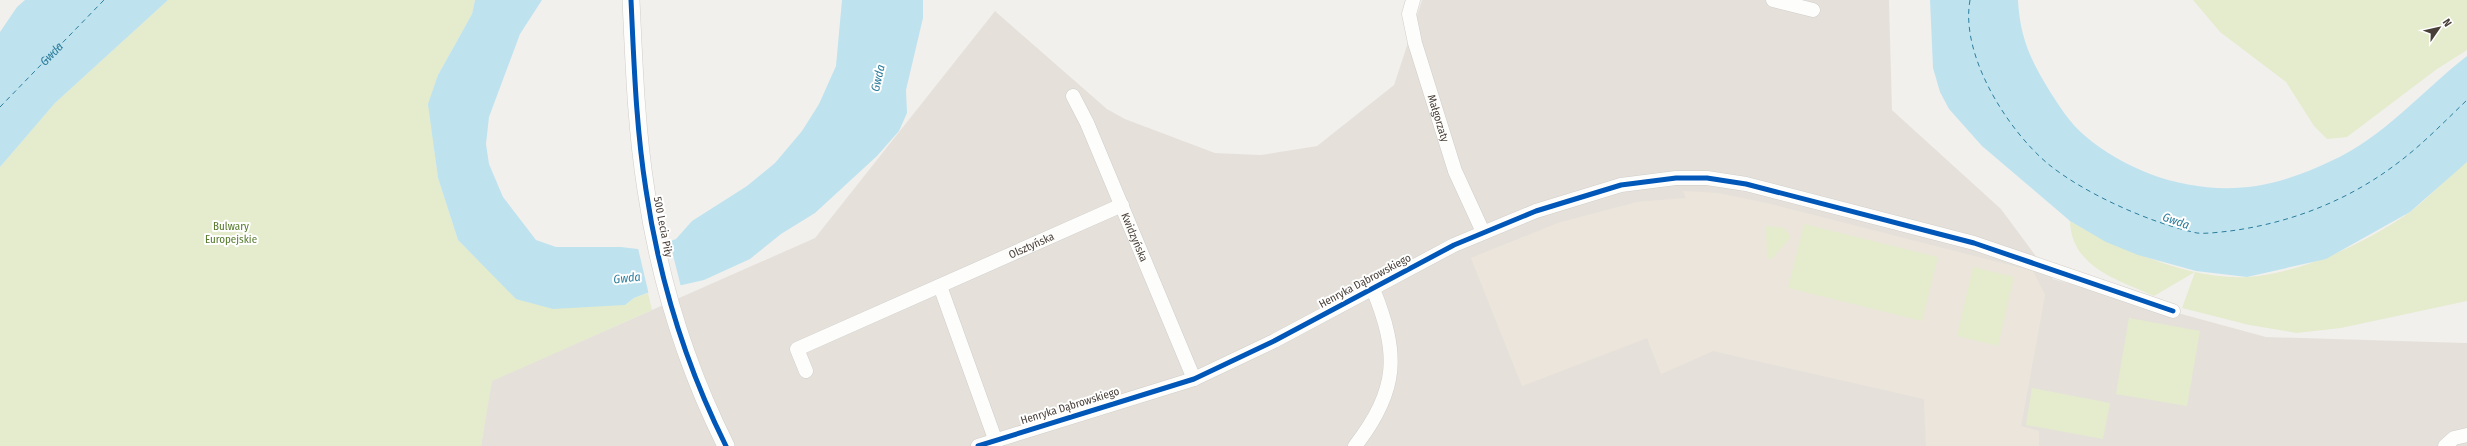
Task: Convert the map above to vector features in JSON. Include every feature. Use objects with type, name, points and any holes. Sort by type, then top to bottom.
[{"type":"street","name":"500 Lecia Piły","points":[[631,0],[641,156],[650,213],[661,267],[675,317],[705,400],[726,446]]},
{"type":"street","name":"Małgorzaty","points":[[1413,0],[1409,14],[1419,57],[1456,171],[1483,232]]},
{"type":"street","points":[[1773,0],[1813,10]]},
{"type":"street","name":"Kwidzyńska","points":[[1073,96],[1087,123],[1194,378]]},
{"type":"street","name":"Henryka Dąbrowskiego","points":[[986,444],[1194,378],[1274,341],[1454,245],[1483,232],[1562,201],[1636,182],[1676,178],[1707,178],[1746,184],[1974,243],[2173,311]]},
{"type":"street","name":"Olsztyńska","points":[[806,372],[797,349],[1122,205]]},
{"type":"street","points":[[940,286],[986,444]]},
{"type":"street","points":[[1355,446],[1378,413],[1388,384],[1391,366],[1388,327],[1373,289]]},
{"type":"street","points":[[2445,446],[2454,438],[2467,435]]},
{"type":"shaded area","points":[[1422,0],[1889,0],[1892,110],[2001,209],[2053,279],[2266,337],[2467,343],[2467,446],[481,446],[491,381],[815,238],[995,11],[1107,109],[1125,119],[1215,153],[1261,155],[1317,146],[1394,85]]},
{"type":"shaded area","points":[[1683,191],[1718,193],[1766,203],[2033,271],[2045,295],[2021,426],[2039,431],[2039,446],[1926,446],[1924,399],[1713,351],[1661,374],[1647,338],[1522,386],[1471,258],[1558,223],[1637,202],[1686,198]]},
{"type":"green space","name":"Bulwary Europejskie","points":[[168,0],[475,0],[472,14],[438,75],[434,88],[434,147],[438,178],[458,240],[478,260],[625,305],[634,298],[648,293],[652,310],[492,381],[481,446],[0,446],[0,167],[55,103]]},
{"type":"green space","points":[[2193,0],[2467,0],[2467,50],[2437,69],[2347,137],[2327,139],[2314,126],[2286,82],[2220,32]]},
{"type":"green space","points":[[2467,162],[2467,301],[2341,328],[2297,333],[2249,325],[2182,308],[2195,272],[2154,296],[2099,270],[2078,250],[2072,237],[2070,221],[2133,252],[2180,268],[2203,274],[2226,277],[2248,277],[2269,274],[2290,270],[2333,255],[2374,235],[2410,212]]},
{"type":"green space","points":[[1804,224],[1938,257],[1922,321],[1788,288]]},
{"type":"green space","points":[[1766,226],[1784,228],[1791,237],[1772,259],[1767,258]]},
{"type":"green space","points":[[1973,267],[2014,277],[1998,346],[1957,336]]},
{"type":"green space","points":[[2129,318],[2200,331],[2187,406],[2116,394]]},
{"type":"green space","points":[[2032,388],[2110,403],[2103,439],[2026,425]]},
{"type":"water","name":"Gwda","points":[[25,0],[168,0],[55,103],[0,167],[0,32],[17,7]]},
{"type":"water","name":"Gwda","points":[[475,0],[542,0],[520,34],[489,117],[486,144],[489,164],[503,197],[536,240],[556,247],[621,247],[646,250],[676,239],[692,221],[747,186],[775,163],[802,131],[819,104],[836,66],[842,0],[923,0],[923,18],[906,90],[907,113],[899,131],[877,156],[815,213],[781,234],[750,259],[704,280],[647,293],[634,298],[625,305],[553,309],[516,299],[458,240],[438,178],[428,104],[438,75],[472,14]]},
{"type":"water","name":"Gwda","points":[[1930,0],[2018,0],[2021,25],[2031,58],[2049,90],[2069,120],[2084,135],[2102,149],[2143,171],[2165,179],[2187,184],[2233,188],[2256,186],[2275,182],[2313,169],[2350,151],[2368,140],[2402,113],[2467,56],[2467,162],[2410,212],[2326,259],[2247,277],[2196,271],[2138,255],[2106,242],[2070,221],[1982,146],[1949,109],[1940,92],[1933,68]]},
{"type":"pier","points":[[669,239],[681,287],[649,295],[638,248],[646,248]]},
{"type":"ferry route","points":[[0,107],[104,0]]},
{"type":"ferry route","points":[[1970,0],[1969,21],[1972,44],[1979,67],[2002,111],[2032,148],[2047,163],[2062,174],[2098,196],[2118,206],[2159,222],[2197,233],[2230,231],[2274,222],[2296,216],[2338,200],[2377,178],[2405,158],[2467,100]]},
{"type":"cycle path","points":[[631,0],[640,143],[646,190],[658,256],[666,289],[698,385],[726,446]]},
{"type":"cycle path","points":[[978,446],[1194,379],[1274,341],[1454,245],[1536,211],[1621,185],[1676,178],[1707,178],[1746,184],[1974,243],[2173,311]]}]
